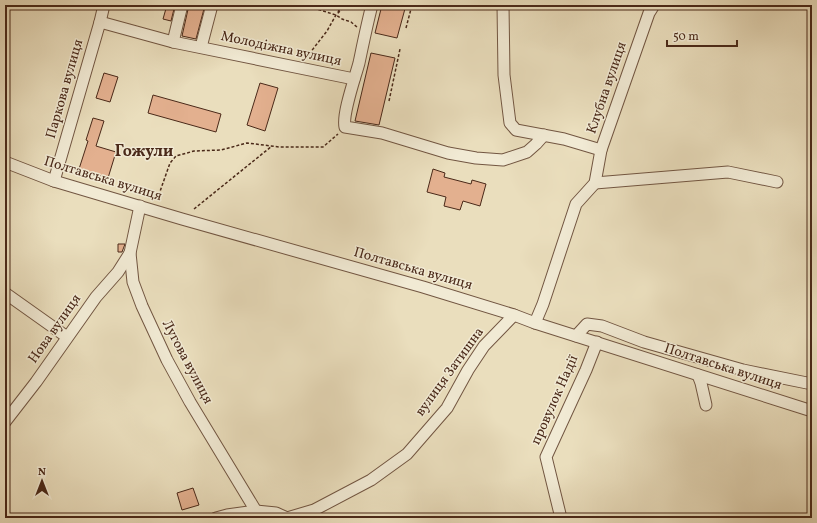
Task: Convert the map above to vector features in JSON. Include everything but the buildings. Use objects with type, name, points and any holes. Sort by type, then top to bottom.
[{"type":"street","name":"Паркова вулиця","points":[[54,181],[104,5]]},
{"type":"street","points":[[172,42],[182,5]]},
{"type":"street","name":"Молодіжна вулиця","points":[[201,47],[212,5]]},
{"type":"street","name":"Молодіжна вулиця","points":[[345,127],[344,122],[372,5]]},
{"type":"street","points":[[503,5],[504,75],[510,123],[516,130],[544,135],[601,150]]},
{"type":"street","name":"Клубна вулиця","points":[[596,183],[601,150],[649,13],[654,5]]},
{"type":"street","name":"Молодіжна вулиця","points":[[100,22],[172,42],[354,79]]},
{"type":"street","points":[[345,127],[382,133],[448,153],[476,158],[503,160],[527,152],[544,135]]},
{"type":"street","name":"Полтавська вулиця","points":[[5,162],[54,181],[423,287],[514,315],[812,411]]},
{"type":"street","points":[[535,323],[543,304],[576,204],[596,183],[728,172],[777,182]]},
{"type":"street","name":"Лугова вулиця","points":[[140,206],[130,253],[133,282],[142,306],[154,333],[190,402],[258,515]]},
{"type":"street","name":"Нова вулиця","points":[[5,422],[36,382],[96,297],[118,272],[130,253]]},
{"type":"street","points":[[5,293],[67,337]]},
{"type":"street","name":"вулиця Затишна","points":[[216,518],[227,515],[258,515],[276,513],[288,518],[314,510],[371,480],[407,454],[447,408],[468,370],[484,346],[514,315]]},
{"type":"street","points":[[576,336],[587,324],[602,326],[644,342],[721,364],[812,384]]},
{"type":"street","name":"провулок Надії","points":[[561,518],[546,457],[586,370],[597,342]]},
{"type":"street","points":[[698,375],[706,405]]},
{"type":"path","points":[[304,5],[336,15],[351,22],[365,36]]},
{"type":"path","points":[[299,68],[327,31],[342,5]]},
{"type":"path","points":[[336,15],[346,5]]},
{"type":"path","points":[[406,28],[412,5]]},
{"type":"path","points":[[389,101],[400,49]]},
{"type":"path","points":[[157,200],[170,163],[176,156],[194,151],[221,150],[247,143],[279,146],[324,147],[345,127]]},
{"type":"path","points":[[194,209],[272,145]]},
{"type":"district","name":"Гожули","points":[[144,152]]}]
